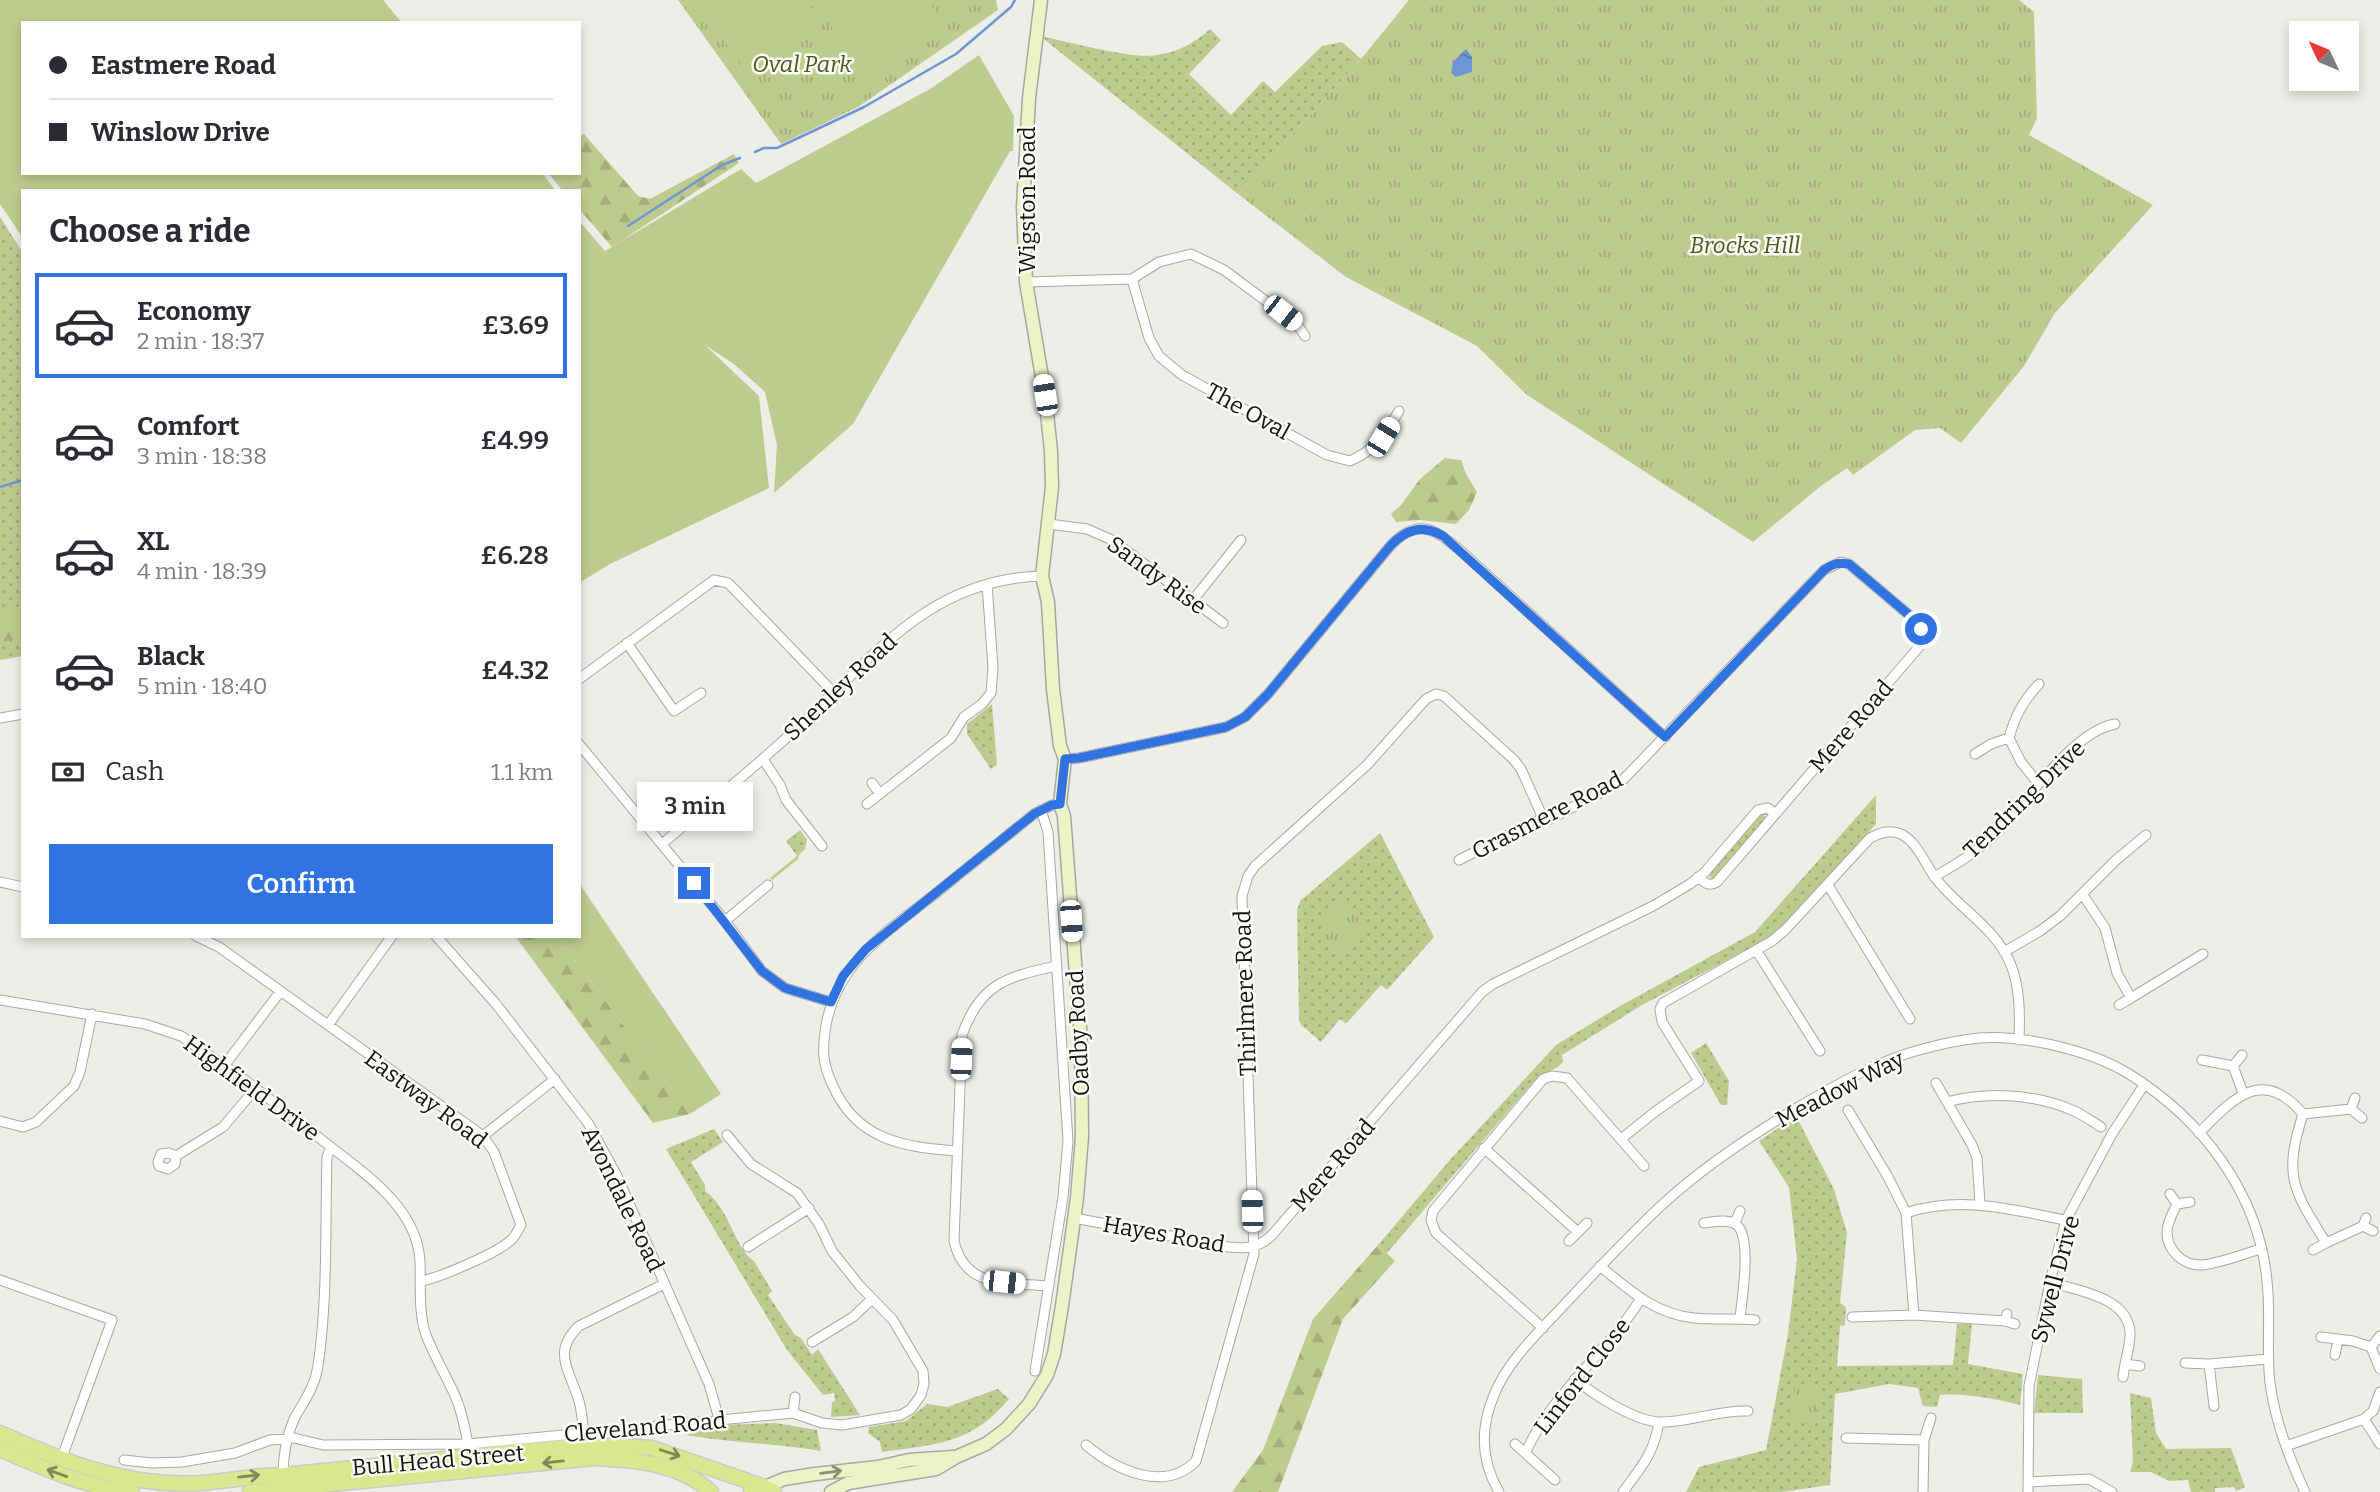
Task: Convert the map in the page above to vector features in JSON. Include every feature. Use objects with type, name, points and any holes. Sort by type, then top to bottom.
[{"type":"main road","name":"Wigston Road","points":[[1041,0],[1025,151],[1023,206],[1026,282],[1045,395],[1051,451],[1049,524]]},
{"type":"main road","name":"Oadby Road","points":[[831,1492],[848,1483],[936,1469],[986,1444],[1006,1429],[1029,1404],[1047,1374],[1054,1354],[1074,1218],[1082,1137],[1081,1041],[1064,816],[1060,804],[1065,759],[1060,746],[1053,689],[1048,602],[1042,576],[1049,524]]},
{"type":"main road","name":"Bull Head Street","points":[[0,1433],[61,1460],[109,1474],[180,1483],[202,1483],[254,1475],[283,1482],[595,1458],[650,1462],[680,1472],[711,1492]]},
{"type":"main road","name":"Bull Head Street","points":[[250,1492],[283,1482],[567,1447],[622,1446],[652,1448],[763,1489]]},
{"type":"main road","points":[[0,1450],[69,1477],[132,1492]]},
{"type":"main road","name":"Oadby Road","points":[[763,1489],[784,1479],[878,1467],[909,1460],[956,1457]]},
{"type":"main road","points":[[846,1492],[862,1480]]},
{"type":"street","points":[[1026,282],[1132,279],[1159,262],[1191,254],[1224,270],[1297,324],[1305,336]]},
{"type":"street","name":"The Oval","points":[[1132,279],[1149,338],[1159,356],[1182,375],[1327,455],[1350,461],[1370,452],[1399,411]]},
{"type":"street","name":"Sandy Rise","points":[[1049,524],[1087,529],[1112,540],[1223,623]]},
{"type":"street","points":[[1065,759],[1226,727],[1245,717],[1268,694],[1391,545],[1402,534],[1422,528],[1433,530],[1454,545],[1665,737]]},
{"type":"street","points":[[1193,600],[1241,540]]},
{"type":"street","name":"Mere Road","points":[[1699,877],[1708,885],[1717,882],[1919,647],[1921,629],[1915,620],[1849,564],[1841,562]]},
{"type":"street","name":"Grasmere Road","points":[[1459,860],[1543,818],[1548,820],[1621,782],[1824,570],[1841,562]]},
{"type":"street","name":"Shenley Road","points":[[663,844],[763,759],[910,623],[940,602],[964,590],[1042,576]]},
{"type":"street","points":[[581,678],[714,580],[722,581],[736,591],[834,693]]},
{"type":"street","points":[[867,804],[951,738],[964,718],[991,693],[993,668],[987,584]]},
{"type":"street","points":[[627,643],[674,711],[701,692]]},
{"type":"street","points":[[2038,783],[2021,762],[2009,738],[2014,719],[2025,699],[2039,684]]},
{"type":"street","name":"Thirlmere Road","points":[[1254,1248],[1242,897],[1248,876],[1262,858],[1367,765],[1426,699],[1436,694],[1444,696],[1514,760],[1521,769],[1543,818]]},
{"type":"street","points":[[0,718],[21,714]]},
{"type":"street","name":"Tendring Drive","points":[[1934,877],[1989,840],[2038,783],[2088,736],[2098,729],[2115,724]]},
{"type":"street","points":[[1975,754],[1991,744],[2009,738]]},
{"type":"street","points":[[581,746],[663,844],[762,971],[785,988],[831,1002]]},
{"type":"street","points":[[763,759],[793,811],[822,846]]},
{"type":"street","points":[[872,783],[880,794]]},
{"type":"street","points":[[956,1151],[920,1149],[885,1140],[861,1125],[838,1097],[824,1066],[825,1034],[831,1002],[843,976],[866,949],[1041,810],[1060,804]]},
{"type":"street","name":"Mere Road","points":[[1254,1248],[1272,1235],[1482,992],[1493,984],[1653,906],[1705,872],[1758,810],[1768,808],[1775,814]]},
{"type":"street","name":"Oadby Road","points":[[1035,1371],[1063,1197],[1068,1141],[1048,832],[1041,810]]},
{"type":"street","points":[[1621,1139],[1699,1081],[1662,1022],[1660,1009],[1668,998],[1756,950],[1785,930],[1870,838],[1882,832],[1899,833],[1912,842],[1934,877],[1992,934],[2004,952],[2011,965],[2017,990],[2019,1040]]},
{"type":"street","points":[[2004,952],[2039,931],[2083,895],[2116,860],[2146,835]]},
{"type":"street","points":[[0,882],[21,887]]},
{"type":"street","points":[[725,921],[768,885]]},
{"type":"street","points":[[1828,885],[1910,1018]]},
{"type":"street","points":[[2083,895],[2105,928],[2117,973],[2131,998]]},
{"type":"street","name":"Eastway Road","points":[[200,938],[219,947],[482,1136],[494,1152],[521,1225],[512,1239],[494,1251],[433,1279],[421,1281]]},
{"type":"street","points":[[328,1025],[391,938]]},
{"type":"street","name":"Avondale Road","points":[[438,938],[496,1004],[588,1123],[617,1176],[709,1384],[719,1419]]},
{"type":"street","points":[[1756,950],[1820,1051]]},
{"type":"street","points":[[2119,1005],[2203,954]]},
{"type":"street","points":[[1049,1286],[981,1279],[967,1270],[957,1256],[954,1241],[962,1035],[971,1012],[982,997],[1000,983],[1022,973],[1056,965]]},
{"type":"street","points":[[224,1066],[280,992]]},
{"type":"street","name":"Highfield Drive","points":[[0,1000],[145,1024],[181,1036],[256,1088],[331,1147],[327,1157],[323,1308],[318,1365],[315,1382],[293,1422],[288,1438],[283,1482]]},
{"type":"street","points":[[0,1121],[23,1127],[36,1122],[74,1086],[80,1072],[92,1014]]},
{"type":"street","name":"Meadow Way","points":[[1499,1492],[1492,1480],[1483,1449],[1492,1398],[1502,1378],[1600,1266],[1667,1200],[1777,1119],[1834,1087],[1894,1058],[1921,1049],[1978,1038],[2019,1040],[2062,1048],[2103,1061],[2127,1073],[2178,1111],[2229,1170],[2238,1186],[2261,1249],[2267,1281],[2270,1384],[2278,1424],[2305,1492]]},
{"type":"street","points":[[2233,1066],[2242,1055]]},
{"type":"street","points":[[2202,1060],[2233,1066]]},
{"type":"street","points":[[2233,1066],[2244,1093]]},
{"type":"street","points":[[1543,1328],[1436,1233],[1431,1220],[1433,1210],[1543,1079],[1552,1076],[1567,1079],[1644,1166]]},
{"type":"street","points":[[482,1136],[555,1079]]},
{"type":"street","points":[[1936,1083],[1977,1158],[1980,1204]]},
{"type":"street","name":"Sywell Drive","points":[[2028,1487],[2029,1386],[2050,1282],[2066,1220],[2112,1134],[2144,1085]]},
{"type":"street","points":[[176,1156],[223,1126],[256,1088]]},
{"type":"street","points":[[2199,1133],[2231,1101],[2244,1093],[2272,1091],[2287,1098],[2303,1114]]},
{"type":"street","points":[[1947,1102],[1971,1096],[2030,1099],[2074,1110],[2101,1127]]},
{"type":"street","points":[[2351,1109],[2355,1098]]},
{"type":"street","points":[[2303,1114],[2351,1109],[2362,1118]]},
{"type":"street","points":[[1848,1110],[1906,1213],[1914,1315]]},
{"type":"street","points":[[2303,1114],[2292,1154],[2295,1190],[2326,1243]]},
{"type":"street","name":"Cleveland Road","points":[[288,1438],[323,1445],[468,1444],[793,1413],[822,1423],[842,1425],[901,1415],[911,1409],[922,1395],[924,1377],[920,1363],[893,1320],[832,1251],[809,1208],[790,1187],[751,1164],[727,1135]]},
{"type":"street","points":[[331,1147],[364,1172],[396,1203],[414,1231],[419,1252],[421,1314],[426,1334],[458,1401],[468,1444]]},
{"type":"street","points":[[1484,1148],[1577,1232]]},
{"type":"street","points":[[2170,1194],[2177,1204]]},
{"type":"street","points":[[2177,1204],[2190,1202]]},
{"type":"street","points":[[1906,1213],[1926,1206],[1980,1204],[2066,1220]]},
{"type":"street","points":[[2177,1204],[2167,1230],[2173,1251],[2182,1260],[2203,1265],[2261,1249]]},
{"type":"street","points":[[748,1247],[809,1208]]},
{"type":"street","points":[[1735,1223],[1740,1211]]},
{"type":"street","name":"Hayes Road","points":[[1074,1218],[1229,1247],[1254,1248]]},
{"type":"street","points":[[2313,1250],[2365,1222],[2373,1231]]},
{"type":"street","points":[[1569,1241],[1587,1223]]},
{"type":"street","points":[[1704,1223],[1735,1223]]},
{"type":"street","points":[[1735,1223],[1745,1250],[1740,1318]]},
{"type":"street","points":[[1178,1484],[1196,1461],[1250,1271],[1254,1248]]},
{"type":"street","points":[[1600,1266],[1640,1300],[1667,1312],[1694,1318],[1755,1320]]},
{"type":"street","points":[[0,1280],[112,1320],[61,1460]]},
{"type":"street","points":[[2050,1282],[2112,1302],[2122,1311],[2130,1332],[2123,1377]]},
{"type":"street","points":[[584,1432],[579,1401],[564,1361],[564,1349],[569,1335],[579,1326],[664,1284]]},
{"type":"street","points":[[812,1342],[853,1317],[872,1299]]},
{"type":"street","name":"Linford Close","points":[[1526,1452],[1536,1429],[1575,1379],[1629,1318],[1640,1300]]},
{"type":"street","points":[[1852,1317],[1914,1315],[2009,1320]]},
{"type":"street","points":[[2321,1336],[2371,1347]]},
{"type":"street","points":[[2371,1347],[2380,1336]]},
{"type":"street","points":[[2335,1355],[2338,1339]]},
{"type":"street","points":[[2371,1347],[2380,1369]]},
{"type":"street","points":[[2185,1363],[2209,1364],[2268,1359]]},
{"type":"street","points":[[2125,1364],[2140,1366]]},
{"type":"street","points":[[2209,1364],[2214,1406]]},
{"type":"street","points":[[1575,1379],[1591,1393],[1619,1409],[1660,1422],[1729,1410],[1748,1411]]},
{"type":"street","points":[[2286,1446],[2364,1419],[2372,1412],[2380,1392]]},
{"type":"street","points":[[793,1413],[795,1397]]},
{"type":"street","points":[[1923,1492],[1924,1440],[1931,1418]]},
{"type":"street","points":[[2364,1419],[2380,1444]]},
{"type":"street","points":[[1623,1492],[1650,1455],[1660,1422]]},
{"type":"street","points":[[124,1460],[182,1462],[235,1453],[270,1440],[288,1438]]},
{"type":"street","points":[[1846,1438],[1924,1440]]},
{"type":"street","name":"Linford Close","points":[[1516,1444],[1555,1480]]},
{"type":"street","points":[[1086,1445],[1133,1483]]},
{"type":"street","points":[[2028,1487],[2089,1479],[2112,1492]]},
{"type":"green space","points":[[0,0],[383,0],[400,21],[21,21],[21,175],[544,175],[554,189],[21,189],[21,235],[0,204]]},
{"type":"green space","name":"Oval Park","points":[[678,0],[996,0],[998,10],[858,107],[781,144]]},
{"type":"green space","points":[[695,0],[805,0],[817,16],[744,69]]},
{"type":"green space","points":[[815,0],[928,0],[947,30],[866,81]]},
{"type":"green space","name":"Brocks Hill","points":[[1409,0],[2019,0],[2034,12],[2037,118],[2029,135],[2153,205],[2055,313],[2024,366],[1961,443],[1940,428],[1915,430],[1853,475],[1847,468],[1753,542],[1527,395],[1477,346],[1346,277],[1238,194],[1361,59]]},
{"type":"green space","points":[[1210,29],[1221,40],[1189,74],[1231,115],[1263,81],[1275,92],[1322,46],[1342,42],[1361,59],[1238,194],[1040,36],[1117,53],[1146,56],[1179,49]]},
{"type":"green space","points":[[979,55],[1014,116],[1013,151],[1010,151],[853,424],[774,493],[777,445],[765,392],[734,364],[705,345],[759,396],[769,488],[610,564],[581,582],[581,223],[605,251],[741,169],[756,183],[930,89]]},
{"type":"green space","points":[[584,134],[638,196],[650,199],[734,154],[739,163],[612,247],[581,211],[581,189],[561,189],[550,175],[581,175],[581,135]]},
{"type":"green space","points":[[0,217],[21,250],[21,656],[0,660]]},
{"type":"green space","points":[[1445,458],[1461,460],[1477,492],[1469,510],[1456,524],[1419,520],[1396,522],[1391,514],[1420,479]]},
{"type":"green space","points":[[0,606],[21,611],[21,638],[0,642]]},
{"type":"green space","points":[[992,704],[997,765],[991,769],[967,734],[967,724]]},
{"type":"green space","points":[[1876,795],[1876,824],[1773,936],[1642,1005],[1562,1055],[1563,1062],[1533,1082],[1387,1253],[1378,1245],[1450,1160],[1556,1045],[1620,1006],[1755,932]]},
{"type":"green space","points":[[1761,813],[1767,818],[1714,880],[1708,875]]},
{"type":"green space","points":[[800,830],[807,840],[805,849],[798,859],[772,880],[770,878],[797,856],[786,841]]},
{"type":"green space","points":[[1380,833],[1434,937],[1387,990],[1381,985],[1346,1024],[1340,1019],[1321,1042],[1301,1025],[1299,1020],[1297,910],[1300,901]]},
{"type":"green space","points":[[581,886],[721,1094],[690,1114],[558,938],[581,938]]},
{"type":"green space","points":[[1346,899],[1365,928],[1341,956],[1321,939],[1321,919]]},
{"type":"green space","points":[[516,938],[558,938],[690,1114],[653,1123]]},
{"type":"green space","points":[[1706,1043],[1729,1081],[1727,1105],[1721,1105],[1691,1053]]},
{"type":"green space","points":[[1796,1116],[1834,1189],[1847,1233],[1840,1303],[1846,1307],[1845,1325],[1840,1326],[1837,1366],[1953,1365],[1957,1324],[1972,1324],[1968,1364],[2023,1374],[2020,1405],[1981,1397],[1940,1395],[1937,1407],[1923,1406],[1918,1388],[1889,1384],[1835,1394],[1830,1485],[1782,1492],[1686,1492],[1699,1467],[1766,1450],[1788,1334],[1797,1259],[1789,1187],[1759,1141]]},
{"type":"green space","points":[[714,1129],[723,1142],[691,1162],[705,1185],[705,1191],[720,1207],[742,1248],[754,1261],[772,1291],[768,1295],[795,1335],[801,1338],[812,1355],[818,1349],[860,1415],[831,1417],[834,1393],[823,1395],[787,1350],[666,1149]]},
{"type":"green space","points":[[1378,1245],[1395,1261],[1343,1319],[1278,1492],[1232,1492],[1263,1450],[1313,1319]]},
{"type":"green space","points":[[2038,1375],[2082,1379],[2083,1413],[2034,1413]]},
{"type":"green space","points":[[1796,1385],[1821,1389],[1814,1424],[1789,1419]]},
{"type":"green space","points":[[998,1389],[1009,1399],[981,1425],[952,1439],[937,1444],[882,1452],[880,1442],[868,1433],[869,1427],[906,1421],[927,1404],[947,1407]]},
{"type":"green space","points":[[2130,1393],[2151,1398],[2156,1433],[2166,1449],[2231,1448],[2245,1487],[2236,1491],[2234,1487],[2215,1488],[2215,1492],[2191,1492],[2188,1480],[2169,1481],[2151,1472],[2130,1472],[2133,1461]]},
{"type":"green space","points":[[775,1423],[817,1430],[821,1451],[686,1435],[718,1425]]},
{"type":"water","points":[[1466,49],[1472,57],[1472,72],[1456,77],[1451,73],[1453,62]]},
{"type":"waterway","points":[[755,152],[764,148],[777,148],[864,107],[956,54],[1011,7],[1015,0]]},
{"type":"waterway","points":[[628,226],[722,165],[740,158]]},
{"type":"waterway","points":[[0,487],[21,481]]},
{"type":"route","points":[[694,883],[762,971],[785,988],[831,1002],[843,976],[866,949],[1034,814],[1060,804],[1065,759],[1226,727],[1245,717],[1268,694],[1391,545],[1412,529],[1433,530],[1443,536],[1665,737],[1824,570],[1833,564],[1849,564],[1915,620],[1921,629]]}]
